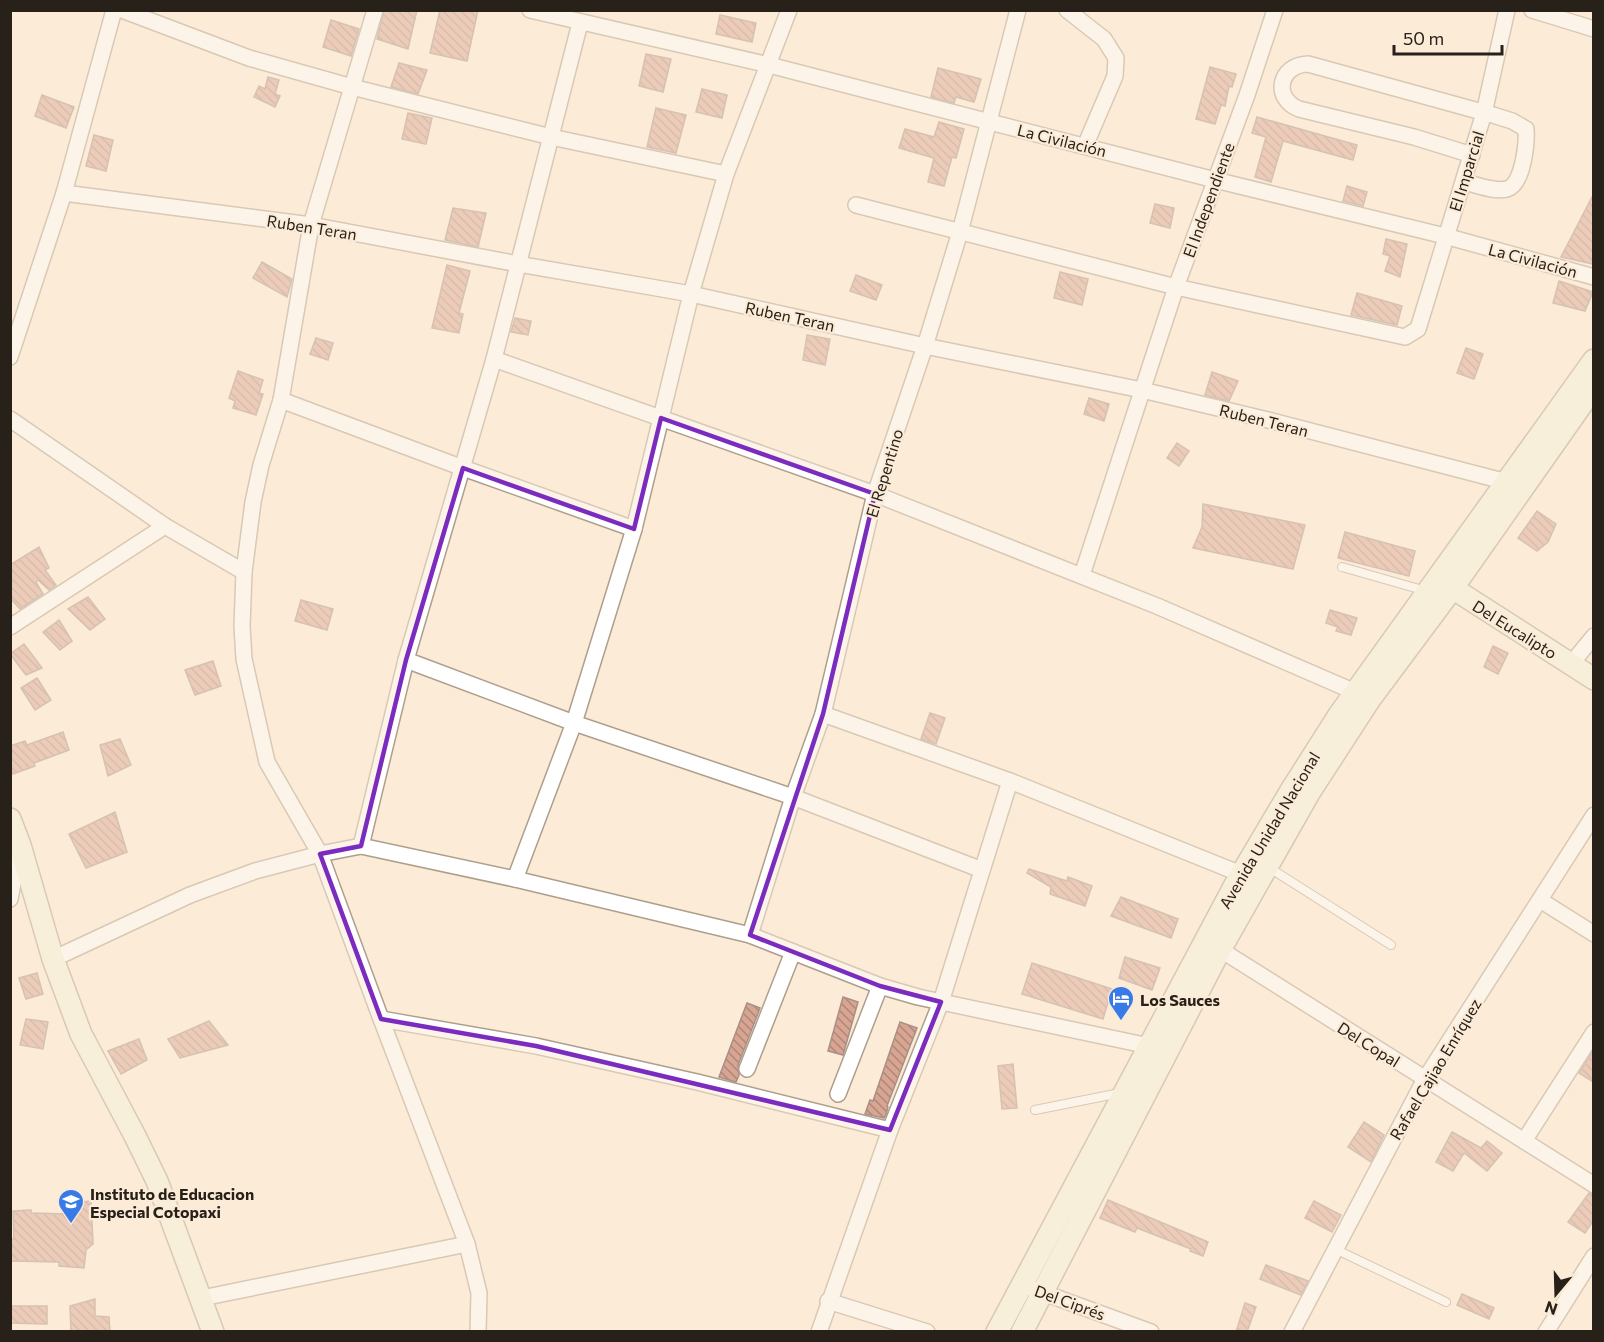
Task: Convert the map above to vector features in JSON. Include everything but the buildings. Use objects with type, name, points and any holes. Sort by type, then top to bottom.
[{"type":"main road","name":"Avenida Unidad Nacional","points":[[1022,1332],[1213,945],[1241,874],[1296,782],[1363,696],[1507,482],[1581,404],[1593,360]]},
{"type":"main road","name":"Avenida Unidad Nacional","points":[[1439,586],[1593,387]]},
{"type":"main road","name":"Del Eucalipto","points":[[1439,586],[1593,679]]},
{"type":"main road","name":"Avenida Unidad Nacional","points":[[997,1332],[1149,1046],[1266,866],[1363,696]]},
{"type":"main road","points":[[10,819],[20,845],[53,959],[81,1034],[157,1181],[213,1332]]},
{"type":"street","points":[[10,357],[64,193],[114,10]]},
{"type":"street","points":[[122,10],[249,58],[352,87],[551,137],[726,174]]},
{"type":"street","points":[[375,10],[311,225],[281,400],[252,502],[244,572],[242,626],[244,659],[267,762],[320,854],[467,1244],[479,1293],[478,1332]]},
{"type":"street","points":[[515,879],[574,723],[634,529],[691,294],[726,174],[789,10]]},
{"type":"street","name":"El Repentino","points":[[750,935],[793,797],[823,714],[875,494],[925,346],[960,232],[1018,10]]},
{"type":"street","points":[[1067,10],[1104,39],[1116,58],[1115,76],[1085,146]]},
{"type":"street","name":"El Independiente","points":[[1082,575],[1176,287],[1247,95],[1275,10]]},
{"type":"street","name":"El Imparcial","points":[[1176,287],[1405,336],[1418,329],[1484,112],[1507,10]]},
{"type":"street","points":[[1532,10],[1593,29]]},
{"type":"street","name":"La Civilación","points":[[536,11],[769,65],[1215,180],[1445,236],[1593,277]]},
{"type":"street","points":[[361,846],[406,660],[494,359],[580,23]]},
{"type":"street","points":[[1464,182],[1504,190],[1515,183],[1527,144],[1526,129],[1512,121],[1484,112],[1308,64],[1296,66],[1286,73],[1283,79],[1284,98],[1293,107],[1472,155]]},
{"type":"street","name":"Ruben Teran","points":[[64,193],[311,225],[691,294],[925,346],[1142,390],[1507,482]]},
{"type":"street","points":[[856,205],[1176,287]]},
{"type":"street","points":[[494,359],[875,494],[1082,575],[1363,696]]},
{"type":"street","points":[[281,400],[634,529]]},
{"type":"street","points":[[10,419],[165,526],[244,572]]},
{"type":"street","points":[[10,627],[165,526]]},
{"type":"street","points":[[1571,664],[1593,636]]},
{"type":"street","points":[[406,660],[574,723],[793,797],[982,870]]},
{"type":"street","points":[[823,714],[1010,780],[1241,874]]},
{"type":"street","points":[[819,1332],[890,1130],[941,1002],[1010,780]]},
{"type":"street","name":"Rafael Cajiao Enríquez","points":[[1292,1332],[1425,1079],[1593,815]]},
{"type":"street","points":[[10,899],[20,845]]},
{"type":"street","points":[[53,959],[190,895],[255,872],[320,854],[361,846],[515,879],[750,935],[880,986],[941,1002],[1149,1046]]},
{"type":"street","points":[[1540,900],[1593,934]]},
{"type":"street","name":"Del Copal","points":[[1213,945],[1593,1185]]},
{"type":"street","points":[[747,1069],[793,952]]},
{"type":"street","points":[[838,1094],[880,986]]},
{"type":"street","points":[[381,1019],[536,1046],[697,1082],[890,1130]]},
{"type":"street","points":[[1524,1142],[1593,1032]]},
{"type":"street","points":[[202,1298],[467,1244]]},
{"type":"street","points":[[1546,1332],[1593,1256]]},
{"type":"street","name":"Del Ciprés","points":[[1022,1284],[1152,1332]]},
{"type":"street","points":[[828,1301],[927,1332]]},
{"type":"lane","points":[[1342,567],[1439,586]]},
{"type":"lane","points":[[1266,866],[1391,945]]},
{"type":"lane","points":[[1035,1110],[1124,1092]]},
{"type":"lane","points":[[1335,1249],[1446,1302]]},
{"type":"highlighted area","points":[[661,418],[875,494],[823,714],[750,935],[880,986],[941,1002],[890,1130],[536,1046],[381,1019],[320,854],[361,846],[406,660],[463,468],[634,529]]},
{"type":"place","name":"Los Sauces","points":[[1121,1022]]},
{"type":"place","name":"Instituto de Educacion Especial Cotopaxi","points":[[71,1225]]}]
